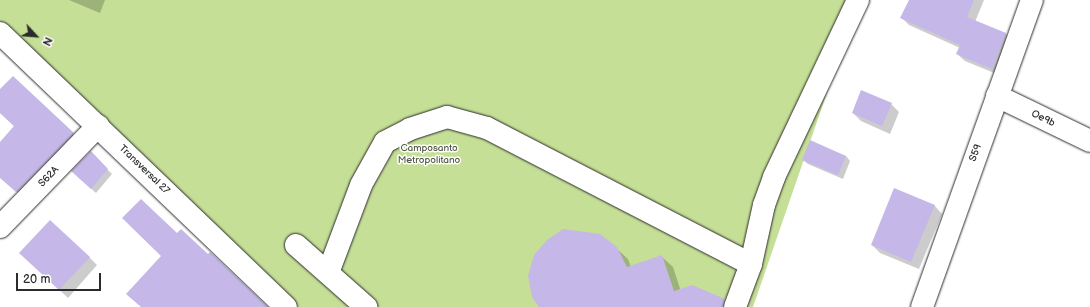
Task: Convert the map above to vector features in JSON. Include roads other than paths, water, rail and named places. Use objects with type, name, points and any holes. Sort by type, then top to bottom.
[{"type":"street","points":[[735,307],[751,264],[764,205],[774,177],[858,0]]},
{"type":"street","name":"S59","points":[[922,307],[1032,0]]},
{"type":"street","name":"Transversal 27","points":[[0,33],[286,307]]},
{"type":"street","name":"Oe9b","points":[[997,96],[1090,141]]},
{"type":"street","points":[[328,273],[361,185],[385,142],[410,129],[447,117],[487,128],[751,264]]},
{"type":"street","name":"S62A","points":[[0,227],[98,126]]},
{"type":"street","points":[[296,245],[366,307]]},
{"type":"park label","name":"Camposanto Metropolitano","points":[[429,154]]}]
